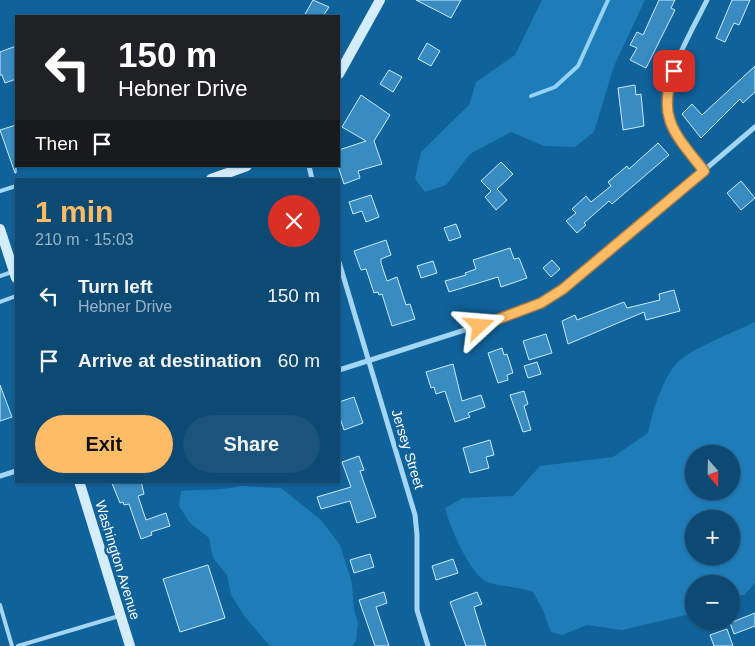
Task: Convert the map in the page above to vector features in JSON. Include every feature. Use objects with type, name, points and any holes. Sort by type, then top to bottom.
[{"type":"main road","points":[[340,72],[380,0]]},
{"type":"main road","points":[[215,178],[244,167]]},
{"type":"main road","points":[[0,229],[3,246],[15,275]]},
{"type":"main road","points":[[3,246],[15,242]]},
{"type":"main road","name":"Washington Avenue","points":[[80,483],[130,646]]},
{"type":"street","points":[[704,171],[672,125],[666,100],[668,86],[680,56],[707,0]]},
{"type":"street","points":[[340,370],[502,318],[552,296],[594,264],[755,127]]},
{"type":"street","name":"Jersey Street","points":[[340,265],[415,515],[418,610],[428,646]]},
{"type":"street","points":[[0,476],[15,471]]},
{"type":"lane","points":[[0,191],[15,186]]},
{"type":"lane","points":[[0,276],[15,275]]},
{"type":"lane","points":[[0,302],[15,296]]},
{"type":"lane","points":[[0,605],[12,646]]},
{"type":"lane","points":[[18,646],[121,615]]},
{"type":"shaded area","points":[[542,0],[645,0],[614,66],[594,132],[575,147],[544,146],[511,132],[470,154],[446,185],[425,192],[415,179],[421,152],[469,105],[476,82],[515,55]]},
{"type":"shaded area","points":[[755,322],[755,583],[744,595],[740,595],[740,575],[685,575],[685,615],[622,630],[587,625],[562,635],[551,632],[543,610],[533,592],[487,582],[480,577],[461,549],[445,508],[463,498],[513,496],[540,466],[613,457],[648,433],[655,406],[666,379],[676,364],[701,347]]},
{"type":"shaded area","points":[[241,486],[281,488],[321,520],[340,545],[352,583],[354,610],[358,623],[356,641],[352,646],[270,646],[245,617],[231,595],[227,575],[213,558],[209,538],[190,523],[179,506],[181,491]]},
{"type":"building","points":[[313,0],[329,7],[324,15],[305,15]]},
{"type":"building","points":[[416,0],[461,0],[451,18]]},
{"type":"building","points":[[659,0],[675,0],[671,8],[675,10],[646,68],[630,60],[637,48],[630,45],[637,32],[643,35]]},
{"type":"building","points":[[732,0],[750,0],[739,25],[734,23],[725,42],[716,38]]},
{"type":"building","points":[[427,43],[440,51],[431,66],[418,59]]},
{"type":"building","points":[[15,46],[15,79],[5,83],[2,75],[0,75],[0,52]]},
{"type":"building","points":[[755,66],[755,92],[743,103],[740,99],[701,138],[682,114],[692,104],[702,115]]},
{"type":"building","points":[[389,70],[402,77],[393,92],[380,84]]},
{"type":"building","points":[[635,85],[636,95],[641,94],[644,126],[623,130],[618,88]]},
{"type":"building","points":[[361,95],[390,115],[374,141],[382,164],[358,171],[360,178],[344,184],[339,169],[340,150],[366,141],[342,127]]},
{"type":"building","points":[[15,125],[16,173],[15,173],[0,130]]},
{"type":"building","points":[[658,143],[669,155],[612,204],[609,201],[584,223],[586,225],[577,233],[566,221],[576,213],[572,209],[586,196],[591,202],[611,186],[608,182],[627,166],[629,169]]},
{"type":"building","points":[[501,162],[513,174],[497,189],[507,200],[496,210],[485,197],[491,191],[481,181]]},
{"type":"building","points":[[741,181],[755,198],[741,210],[727,193]]},
{"type":"building","points":[[371,195],[379,217],[366,222],[362,211],[353,214],[349,202]]},
{"type":"building","points":[[456,224],[461,237],[449,241],[444,228]]},
{"type":"building","points":[[386,240],[391,255],[381,259],[381,263],[387,281],[397,277],[406,305],[410,304],[415,319],[392,326],[382,294],[374,293],[366,269],[361,270],[354,251]]},
{"type":"building","points":[[510,248],[514,259],[519,258],[527,278],[501,287],[498,277],[449,292],[445,281],[466,275],[465,273],[476,269],[473,260]]},
{"type":"building","points":[[552,260],[560,269],[551,277],[543,268]]},
{"type":"building","points":[[433,261],[437,273],[421,278],[417,266]]},
{"type":"building","points":[[674,290],[680,311],[646,320],[644,312],[568,344],[562,321],[575,315],[577,320],[624,302],[627,308],[660,300],[659,294]]},
{"type":"building","points":[[546,334],[552,353],[529,360],[523,341]]},
{"type":"building","points":[[502,348],[504,355],[507,354],[513,373],[507,375],[508,380],[498,383],[488,353]]},
{"type":"building","points":[[537,362],[541,374],[528,378],[524,366]]},
{"type":"building","points":[[453,364],[462,401],[481,395],[485,407],[468,413],[470,417],[455,422],[445,391],[436,394],[434,387],[431,388],[426,372]]},
{"type":"building","points":[[0,385],[12,417],[0,421]]},
{"type":"building","points":[[524,391],[528,404],[524,406],[531,430],[523,432],[510,395]]},
{"type":"building","points":[[354,397],[363,423],[344,430],[340,418],[340,402]]},
{"type":"building","points":[[490,440],[494,455],[486,457],[489,468],[470,473],[463,448]]},
{"type":"building","points":[[359,456],[364,470],[360,471],[376,517],[357,523],[350,501],[321,509],[317,497],[351,487],[342,462]]},
{"type":"building","points":[[112,483],[141,483],[144,494],[138,496],[146,520],[166,513],[170,526],[151,532],[152,535],[141,539],[129,504],[124,505],[123,502],[120,503]]},
{"type":"building","points":[[370,554],[374,567],[354,573],[350,560]]},
{"type":"building","points":[[453,559],[458,573],[436,580],[432,566]]},
{"type":"building","points":[[208,565],[225,618],[180,632],[163,579]]},
{"type":"building","points":[[384,592],[387,603],[376,607],[389,646],[375,646],[359,600]]},
{"type":"building","points":[[477,592],[482,604],[474,607],[486,646],[466,646],[450,602]]},
{"type":"building","points":[[755,613],[755,626],[734,634],[733,630],[740,630],[740,619]]},
{"type":"building","points":[[727,630],[733,646],[714,646],[710,635]]},
{"type":"waterway","points":[[531,96],[555,87],[578,66],[608,0]]},
{"type":"route","points":[[480,326],[541,303],[563,289],[704,171],[680,139],[667,112],[668,86],[674,71]]}]
